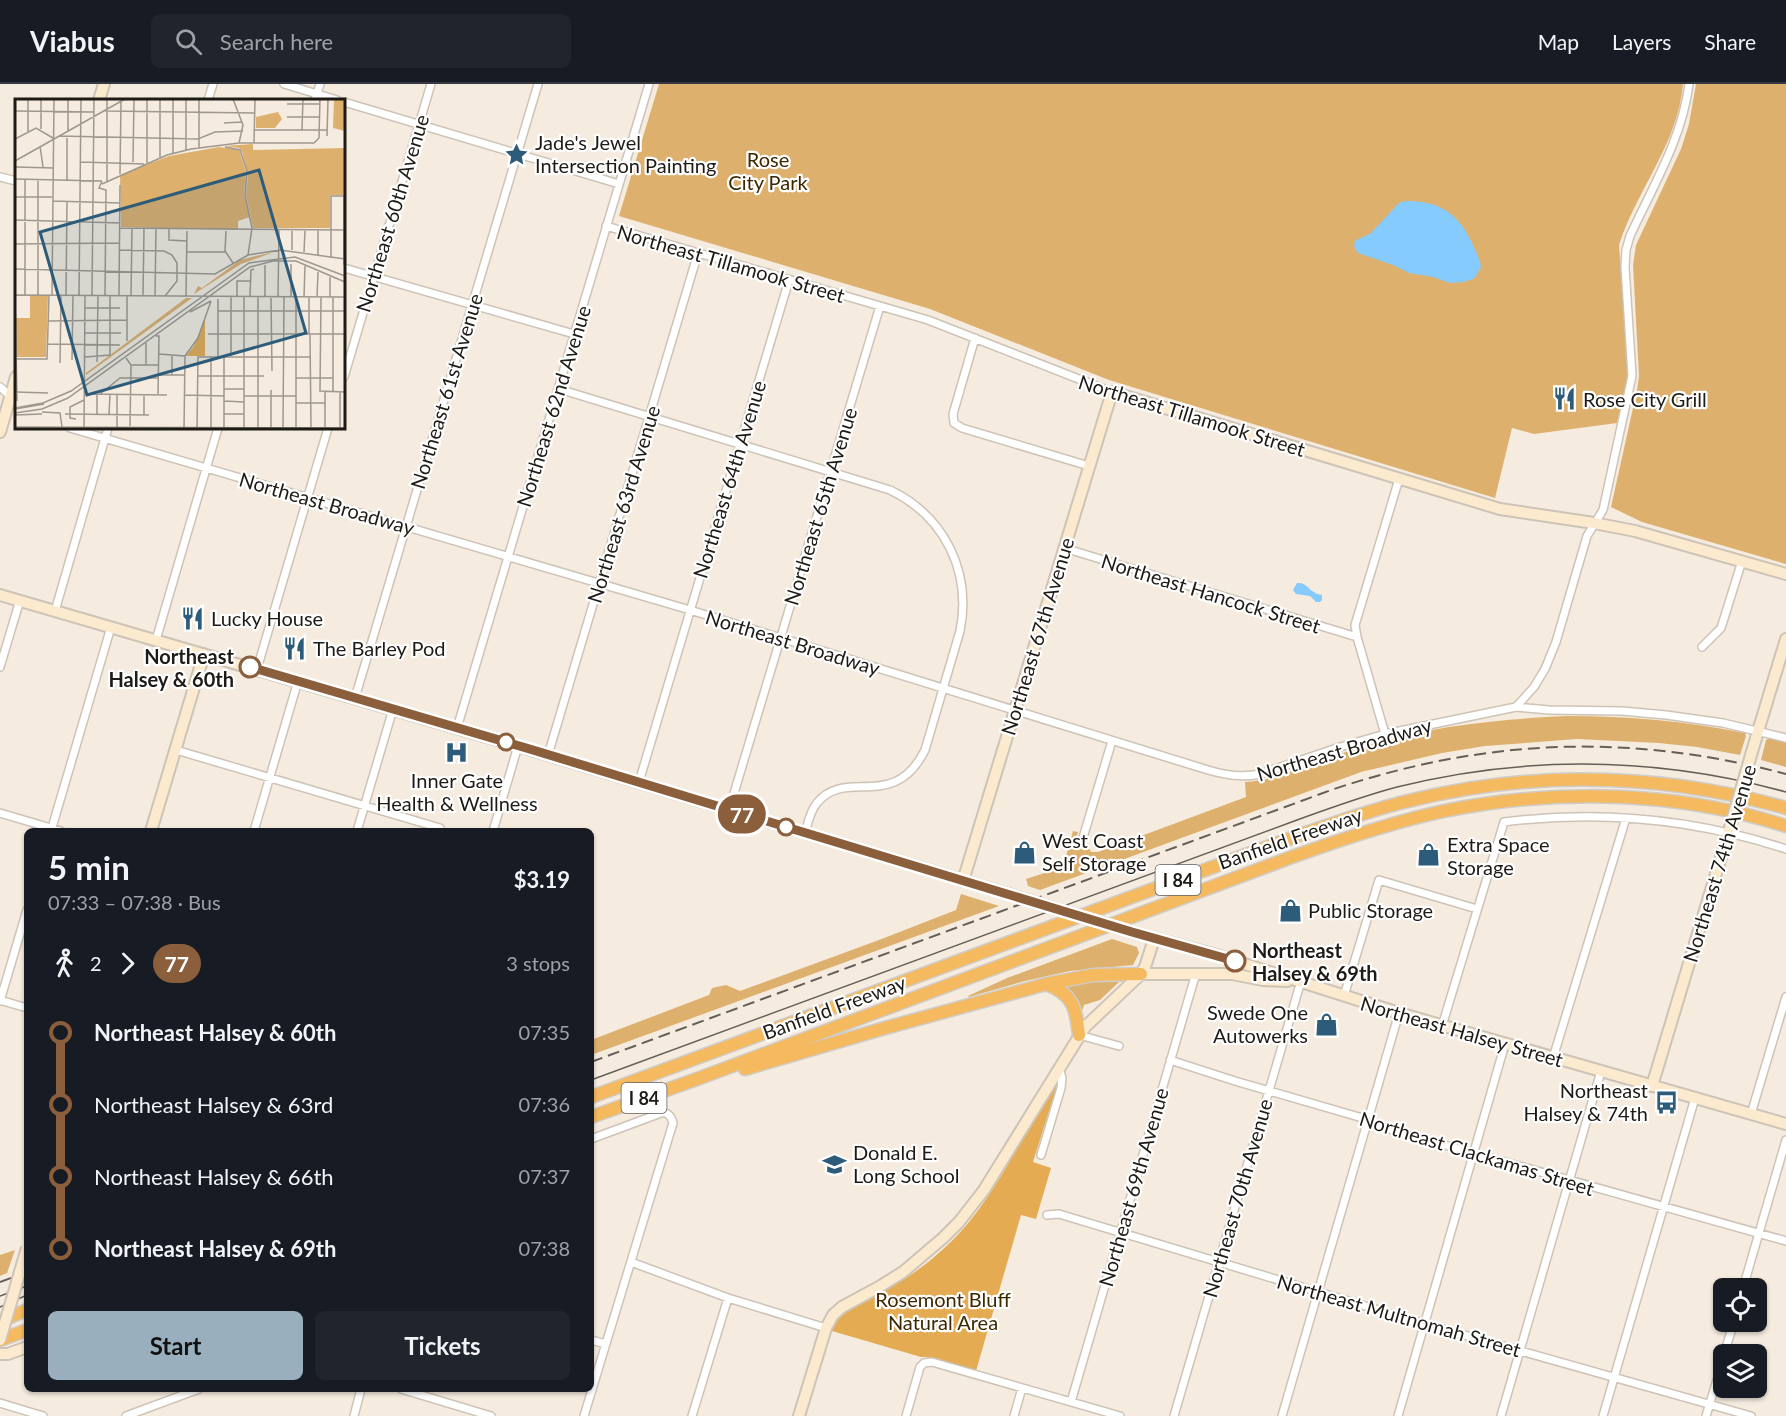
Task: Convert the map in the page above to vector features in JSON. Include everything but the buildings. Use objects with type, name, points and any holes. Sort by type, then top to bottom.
[{"type":"highway","name":"Banfield Freeway","points":[[594,1096],[1275,844],[1407,801],[1501,783],[1597,778],[1693,787],[1786,808]]},
{"type":"highway","name":"Banfield Freeway","points":[[594,1116],[1292,857],[1371,830],[1443,811],[1534,798],[1627,797],[1700,806],[1786,826]]},
{"type":"highway","points":[[697,1079],[735,1073],[885,1028],[1046,984],[1093,975],[1141,974]]},
{"type":"highway","points":[[1046,984],[1066,995],[1075,1008],[1079,1035]]},
{"type":"highway","points":[[0,1321],[24,1311]]},
{"type":"highway","points":[[0,1340],[24,1330]]},
{"type":"main road","points":[[99,99],[104,84]]},
{"type":"main road","name":"Northeast Tillamook Street","points":[[1112,392],[1500,509],[1643,533],[1786,574]]},
{"type":"main road","name":"Northeast 67th Avenue","points":[[963,881],[1112,392]]},
{"type":"main road","points":[[0,432],[14,399]]},
{"type":"main road","name":"Northeast Halsey Street","points":[[0,595],[639,782],[1154,939],[1216,955],[1442,1026],[1786,1124]]},
{"type":"main road","name":"Northeast 74th Avenue","points":[[1652,1086],[1786,639]]},
{"type":"main road","points":[[152,828],[204,654]]},
{"type":"main road","points":[[799,1416],[826,1328],[833,1316],[842,1307],[903,1272],[944,1238],[958,1222],[984,1190],[1079,1035],[1089,1022],[1141,974],[1154,939]]},
{"type":"main road","points":[[1141,974],[1232,974],[1263,980],[1301,981]]},
{"type":"main road","points":[[0,1340],[24,1258]]},
{"type":"main road","points":[[0,1354],[8,1354],[24,1348]]},
{"type":"street","points":[[208,99],[213,84]]},
{"type":"street","points":[[284,84],[316,97],[320,84]]},
{"type":"street","name":"Northeast 60th Avenue","points":[[345,374],[431,84]]},
{"type":"street","name":"Northeast 61st Avenue","points":[[356,698],[538,84]]},
{"type":"street","name":"Northeast 62nd Avenue","points":[[457,728],[649,84]]},
{"type":"street","points":[[1516,707],[1534,687],[1545,669],[1556,642],[1587,536],[1603,510],[1632,376],[1625,259],[1628,242],[1674,145],[1684,112],[1689,84]]},
{"type":"street","points":[[345,102],[619,184]]},
{"type":"street","points":[[0,177],[15,182]]},
{"type":"street","name":"Northeast Tillamook Street","points":[[606,226],[928,320],[1112,392]]},
{"type":"street","name":"Northeast 63rd Avenue","points":[[548,755],[698,253]]},
{"type":"street","points":[[345,268],[574,334]]},
{"type":"street","name":"Northeast 64th Avenue","points":[[639,782],[789,280]]},
{"type":"street","name":"Northeast 65th Avenue","points":[[729,810],[880,306]]},
{"type":"street","points":[[975,338],[953,414],[954,423],[962,428],[1089,466]]},
{"type":"street","points":[[0,387],[14,399]]},
{"type":"street","points":[[559,389],[884,488],[910,501],[936,525],[950,546],[960,576],[963,614],[944,689],[925,750],[910,772],[897,781],[884,786],[831,791],[814,808],[805,833]]},
{"type":"street","name":"Northeast Broadway","points":[[74,429],[508,555],[1112,741],[1208,770],[1241,777],[1260,774],[1385,734],[1516,707],[1644,713],[1698,719],[1757,734],[1786,738]]},
{"type":"street","points":[[55,610],[108,429]]},
{"type":"street","points":[[156,640],[218,429]]},
{"type":"street","points":[[257,669],[328,429]]},
{"type":"street","points":[[1385,734],[1355,625],[1400,479]]},
{"type":"street","name":"Northeast Hancock Street","points":[[1064,548],[1357,637]]},
{"type":"street","points":[[1702,647],[1721,628],[1742,561]]},
{"type":"street","points":[[0,667],[20,600]]},
{"type":"street","points":[[52,828],[111,627]]},
{"type":"street","points":[[255,828],[298,681]]},
{"type":"street","points":[[358,828],[393,709]]},
{"type":"street","points":[[1082,841],[1112,741]]},
{"type":"street","points":[[494,828],[518,746]]},
{"type":"street","points":[[176,750],[440,828]]},
{"type":"street","points":[[0,813],[45,828]]},
{"type":"street","points":[[1442,1026],[1504,822],[1570,817],[1626,818],[1729,828],[1786,849]]},
{"type":"street","points":[[1553,1058],[1626,818]]},
{"type":"street","points":[[1344,996],[1378,880],[1477,909]]},
{"type":"street","points":[[24,920],[0,1000],[24,1007]]},
{"type":"street","name":"Northeast 69th Avenue","points":[[1071,1402],[1196,973]]},
{"type":"street","name":"Northeast 70th Avenue","points":[[1174,1416],[1301,981]]},
{"type":"street","points":[[1751,1114],[1786,997]]},
{"type":"street","points":[[1282,1416],[1399,1013]]},
{"type":"street","points":[[1079,1035],[1119,1046]]},
{"type":"street","points":[[1398,1416],[1505,1044]]},
{"type":"street","name":"Northeast Clackamas Street","points":[[1170,1060],[1395,1131],[1786,1241]]},
{"type":"street","points":[[1041,1155],[1061,1088],[1062,1078],[1059,1068]]},
{"type":"street","points":[[1501,1416],[1601,1071]]},
{"type":"street","points":[[1603,1416],[1695,1098]]},
{"type":"street","points":[[594,1138],[661,1113],[670,1116],[673,1123],[594,1383]]},
{"type":"street","points":[[1746,1278],[1786,1140]]},
{"type":"street","name":"Northeast Multnomah Street","points":[[1047,1215],[1059,1214],[1318,1293],[1751,1416]]},
{"type":"street","points":[[631,1262],[728,1298],[826,1328]]},
{"type":"street","points":[[692,1416],[728,1298]]},
{"type":"street","points":[[594,1341],[606,1344]]},
{"type":"street","points":[[906,1416],[920,1368],[932,1362],[1118,1416]]},
{"type":"street","points":[[1014,1416],[1022,1388]]},
{"type":"street","points":[[126,1416],[190,1392]]},
{"type":"street","points":[[354,1416],[361,1392]]},
{"type":"street","points":[[411,1392],[491,1416]]},
{"type":"street","points":[[584,1416],[591,1392]]},
{"type":"street","points":[[1706,1416],[1713,1394]]},
{"type":"street","points":[[0,1403],[43,1416]]},
{"type":"green space","name":"Rose City Park","points":[[659,84],[1683,84],[1680,106],[1673,127],[1619,245],[1628,368],[1617,423],[1534,434],[1512,428],[1495,498],[1109,380],[930,309],[619,216]]},
{"type":"green space","points":[[1696,84],[1786,84],[1786,564],[1642,522],[1611,507],[1639,376],[1633,265],[1636,245],[1681,149],[1689,124]]},
{"type":"green space","points":[[1567,716],[1678,722],[1745,733],[1746,736],[1740,755],[1659,743],[1577,739],[1485,746],[1442,753],[1361,772],[1040,890],[1028,886],[1026,879],[1063,867],[1073,831],[1078,832],[1075,843],[1077,846],[1082,848],[1088,846],[1091,852],[1098,852],[1246,797],[1245,782],[1278,776],[1368,745],[1447,727]]},
{"type":"green space","points":[[1769,738],[1786,743],[1786,767],[1761,760],[1766,740]]},
{"type":"green space","points":[[961,894],[999,906],[594,1054],[594,1039],[709,995],[712,988],[726,985],[740,991],[956,910]]},
{"type":"green space","points":[[1112,939],[1137,947],[1139,953],[1133,965],[1070,971],[968,996],[1007,978]]},
{"type":"green space","points":[[1092,980],[1118,980],[1119,982],[1100,1000],[1084,1005],[1081,1014],[1074,995],[1062,985]]},
{"type":"green space","name":"Rosemont Bluff Natural Area","points":[[1054,1084],[1057,1086],[1033,1162],[1051,1168],[1036,1219],[1021,1215],[976,1371],[832,1331],[845,1313],[913,1273],[959,1234],[1004,1172]]},
{"type":"green space","points":[[15,1250],[7,1273],[0,1276],[0,1255]]},
{"type":"water","points":[[1405,201],[1434,205],[1454,217],[1469,236],[1480,262],[1481,267],[1475,278],[1450,283],[1433,277],[1409,273],[1358,253],[1354,246],[1356,240],[1370,234],[1399,203]]},
{"type":"water","points":[[1297,583],[1304,584],[1315,593],[1322,595],[1322,600],[1316,602],[1310,596],[1296,594],[1293,590]]},
{"type":"tram line","points":[[594,1079],[1297,820],[1397,787],[1494,769],[1592,764],[1689,772],[1738,780],[1786,792]]},
{"type":"tram line","points":[[0,1296],[24,1287]]},
{"type":"tram line","points":[[0,1307],[24,1296]]},
{"type":"railway","points":[[594,1061],[1334,789],[1391,772],[1448,759],[1504,751],[1559,747],[1615,747],[1671,752],[1728,761],[1786,774]]},
{"type":"railway","points":[[0,1282],[24,1273]]},
{"type":"bus line","name":"77","points":[[250,667],[533,750],[1154,939],[1235,961]]},
{"type":"place","name":"Jade's Jewel Intersection Painting","points":[[517,154]]},
{"type":"place","name":"Rose City Grill","points":[[1565,399]]},
{"type":"place","name":"Lucky House","points":[[193,618]]},
{"type":"place","name":"The Barley Pod","points":[[295,648]]},
{"type":"place","name":"Northeast Halsey & 60th","points":[[250,667]]},
{"type":"place","name":"Inner Gate Health & Wellness","points":[[457,752]]},
{"type":"place","name":"West Coast Self Storage","points":[[1024,852]]},
{"type":"place","name":"Extra Space Storage","points":[[1429,855]]},
{"type":"place","name":"Public Storage","points":[[1290,910]]},
{"type":"place","name":"Northeast Halsey & 69th","points":[[1235,961]]},
{"type":"place","name":"Swede One Autowerks","points":[[1326,1024]]},
{"type":"place","name":"Northeast Halsey & 74th","points":[[1666,1102]]},
{"type":"place","name":"Donald E. Long School","points":[[835,1164]]}]
